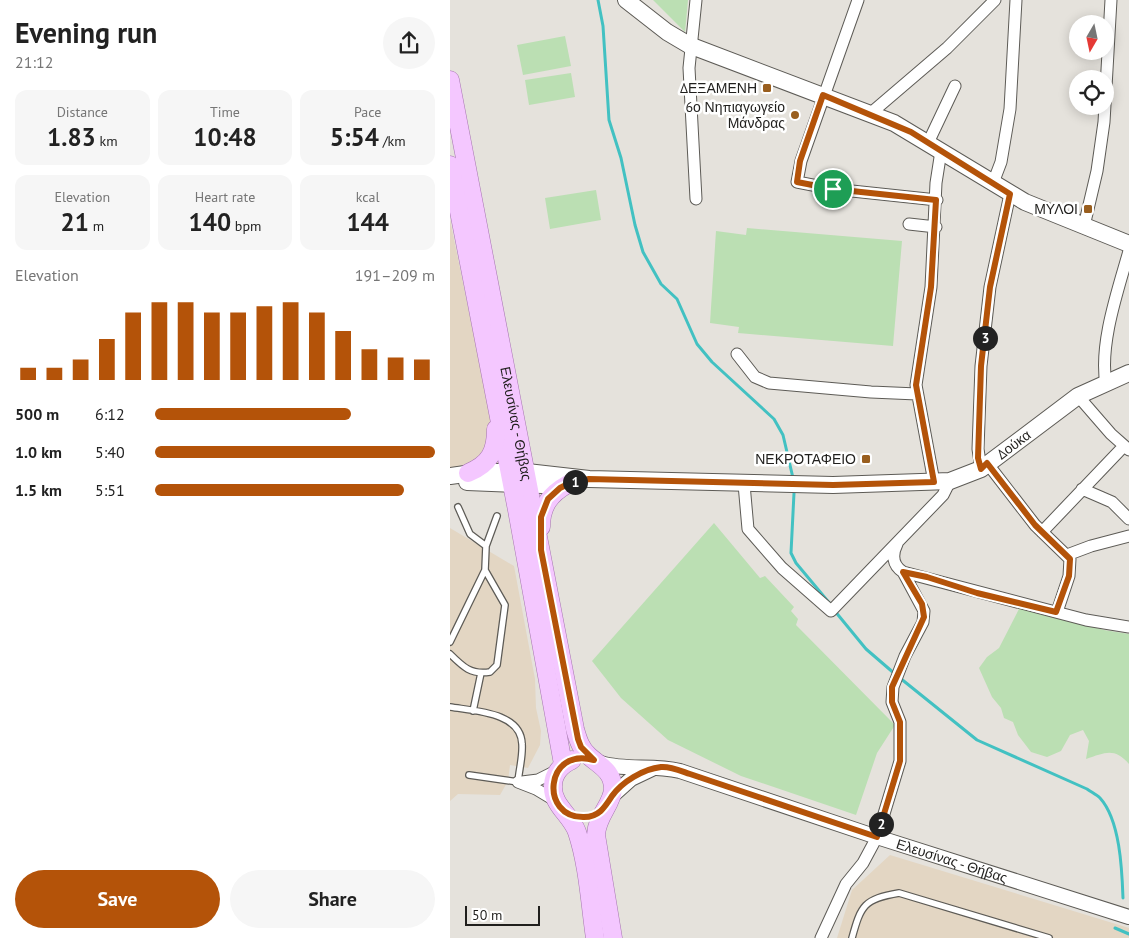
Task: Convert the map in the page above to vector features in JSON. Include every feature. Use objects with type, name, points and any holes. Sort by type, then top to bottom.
[{"type":"main road","points":[[626,0],[667,32],[689,45],[894,123],[1010,194],[1042,210],[1129,244]]},
{"type":"main road","name":"Ελευσίνας - Θήβας","points":[[450,80],[519,478],[561,767],[553,786],[561,807],[579,838],[596,938]]},
{"type":"main road","name":"Ελευσίνας - Θήβας","points":[[450,165],[496,403],[541,550],[578,739],[581,747],[606,768],[612,782],[607,803],[597,825],[596,835],[613,938]]},
{"type":"main road","name":"Δούκα","points":[[519,478],[833,485],[950,481],[984,466],[1029,435],[1078,396],[1129,373]]},
{"type":"main road","points":[[468,473],[485,464],[493,453],[496,438],[496,403]]},
{"type":"main road","points":[[450,476],[468,473],[519,478]]},
{"type":"main road","points":[[450,480],[519,478]]},
{"type":"main road","name":"Δούκα","points":[[519,478],[568,484],[589,479]]},
{"type":"main road","points":[[541,550],[542,510],[548,499],[568,484]]},
{"type":"main road","points":[[561,767],[578,758],[597,762]]},
{"type":"main road","points":[[561,807],[585,818],[607,803]]},
{"type":"street","points":[[696,0],[689,45],[696,200]]},
{"type":"street","points":[[858,0],[800,161],[797,182],[833,189],[936,200]]},
{"type":"street","points":[[870,113],[947,48],[995,0]]},
{"type":"street","points":[[994,183],[1001,162],[1010,109],[1016,0]]},
{"type":"street","points":[[1084,226],[1097,171],[1104,122],[1111,0]]},
{"type":"street","points":[[934,482],[917,394],[917,373],[927,323],[936,227],[934,147],[955,86]]},
{"type":"street","points":[[1010,194],[990,287],[981,366],[978,449],[984,466],[1042,532],[1067,555],[1071,566],[1056,612]]},
{"type":"street","points":[[909,224],[936,227]]},
{"type":"street","points":[[1106,384],[1104,372],[1110,325],[1129,251]]},
{"type":"street","points":[[737,354],[755,377],[768,383],[917,394]]},
{"type":"street","points":[[1042,532],[1082,489],[1126,448],[1078,396]]},
{"type":"street","points":[[744,484],[748,530],[782,568],[831,611],[943,495],[950,481]]},
{"type":"street","points":[[1082,489],[1112,502],[1129,518]]},
{"type":"street","points":[[1067,555],[1129,536]]},
{"type":"street","points":[[821,938],[846,884],[863,863],[877,837],[900,761],[900,722],[892,702],[892,687],[924,617],[922,604],[893,558],[898,540]]},
{"type":"street","points":[[903,572],[927,577],[977,593],[1086,620],[1129,627]]},
{"type":"street","name":"Ελευσίνας - Θήβας","points":[[597,762],[618,768],[661,767],[690,774],[877,837],[1129,916]]},
{"type":"street","points":[[518,782],[538,780],[561,767]]},
{"type":"street","points":[[607,803],[631,779],[661,767]]},
{"type":"street","points":[[518,782],[536,789],[561,807]]},
{"type":"lane","points":[[458,507],[470,534],[486,546]]},
{"type":"lane","points":[[450,642],[486,570],[486,546],[496,516]]},
{"type":"lane","points":[[450,654],[461,666],[481,674],[490,672],[497,665],[505,605],[486,570]]},
{"type":"lane","points":[[473,711],[481,674]]},
{"type":"lane","points":[[450,706],[502,718],[518,728],[523,745],[518,782],[469,775]]},
{"type":"lane","points":[[852,938],[860,910],[878,896],[899,893],[1049,938]]},
{"type":"shaded area","points":[[450,220],[501,467],[450,467]]},
{"type":"shaded area","points":[[450,528],[514,566],[535,679],[536,708],[541,731],[540,745],[528,768],[510,765],[508,781],[500,795],[458,794],[450,801]]},
{"type":"shaded area","points":[[890,855],[1129,928],[1129,938],[837,938],[852,890]]},
{"type":"green space","points":[[653,0],[688,0],[685,32]]},
{"type":"green space","points":[[565,36],[571,66],[523,75],[517,45]]},
{"type":"green space","points":[[571,73],[575,97],[529,105],[525,80]]},
{"type":"green space","points":[[596,190],[601,220],[550,229],[545,198]]},
{"type":"green space","points":[[747,228],[902,241],[893,346],[738,333],[739,327],[710,323],[716,231],[746,235]]},
{"type":"green space","points":[[714,523],[760,578],[765,576],[794,607],[791,611],[798,619],[796,625],[895,725],[877,753],[856,815],[741,776],[668,740],[621,698],[592,661]]},
{"type":"green space","points":[[1020,607],[1104,630],[1129,634],[1129,764],[1114,753],[1104,753],[1086,759],[1089,741],[1083,730],[1070,735],[1061,751],[1047,757],[1031,752],[1018,735],[1013,722],[1004,718],[1001,708],[992,697],[979,668],[987,657],[999,648]]},
{"type":"waterway","points":[[598,0],[603,26],[609,120],[621,158],[635,225],[643,252],[661,284],[677,299],[697,344],[712,362],[774,419],[783,435],[793,478]]},
{"type":"waterway","points":[[794,493],[791,553],[796,563],[831,605]]},
{"type":"waterway","points":[[834,610],[866,649],[895,674]]},
{"type":"waterway","points":[[900,678],[977,740],[1087,789],[1100,798],[1107,807],[1112,819],[1119,845],[1123,898]]},
{"type":"waterway","points":[[1115,928],[1129,934]]},
{"type":"place","name":"ΔΕΞΑΜΕΝΗ","points":[[767,88]]},
{"type":"place","name":"6ο Νηπιαγωγείο Μάνδρας","points":[[795,115]]},
{"type":"place","name":"ΜΥΛΟΙ","points":[[1088,209]]},
{"type":"place","name":"ΝΕΚΡΟΤΑΦΕΙΟ","points":[[866,459]]},
{"type":"route","points":[[823,95],[894,123],[911,132],[1010,194],[990,287],[981,366],[978,458],[981,469],[987,463],[1035,525],[1070,559],[1069,576],[1056,612],[977,593],[927,577],[903,572],[922,604],[924,617],[920,629],[898,670],[892,687],[892,702],[900,722],[900,761],[877,837],[756,798],[690,774],[661,767],[640,774],[621,786],[603,810],[585,818],[575,817],[560,808],[556,801],[553,794],[554,778],[558,770],[570,760],[586,758],[594,760],[581,747],[575,729],[541,550],[542,510],[554,493],[568,484],[589,479],[833,485],[934,482],[916,385],[931,287],[936,230],[936,200],[833,189],[797,182],[800,161],[823,95]]}]
